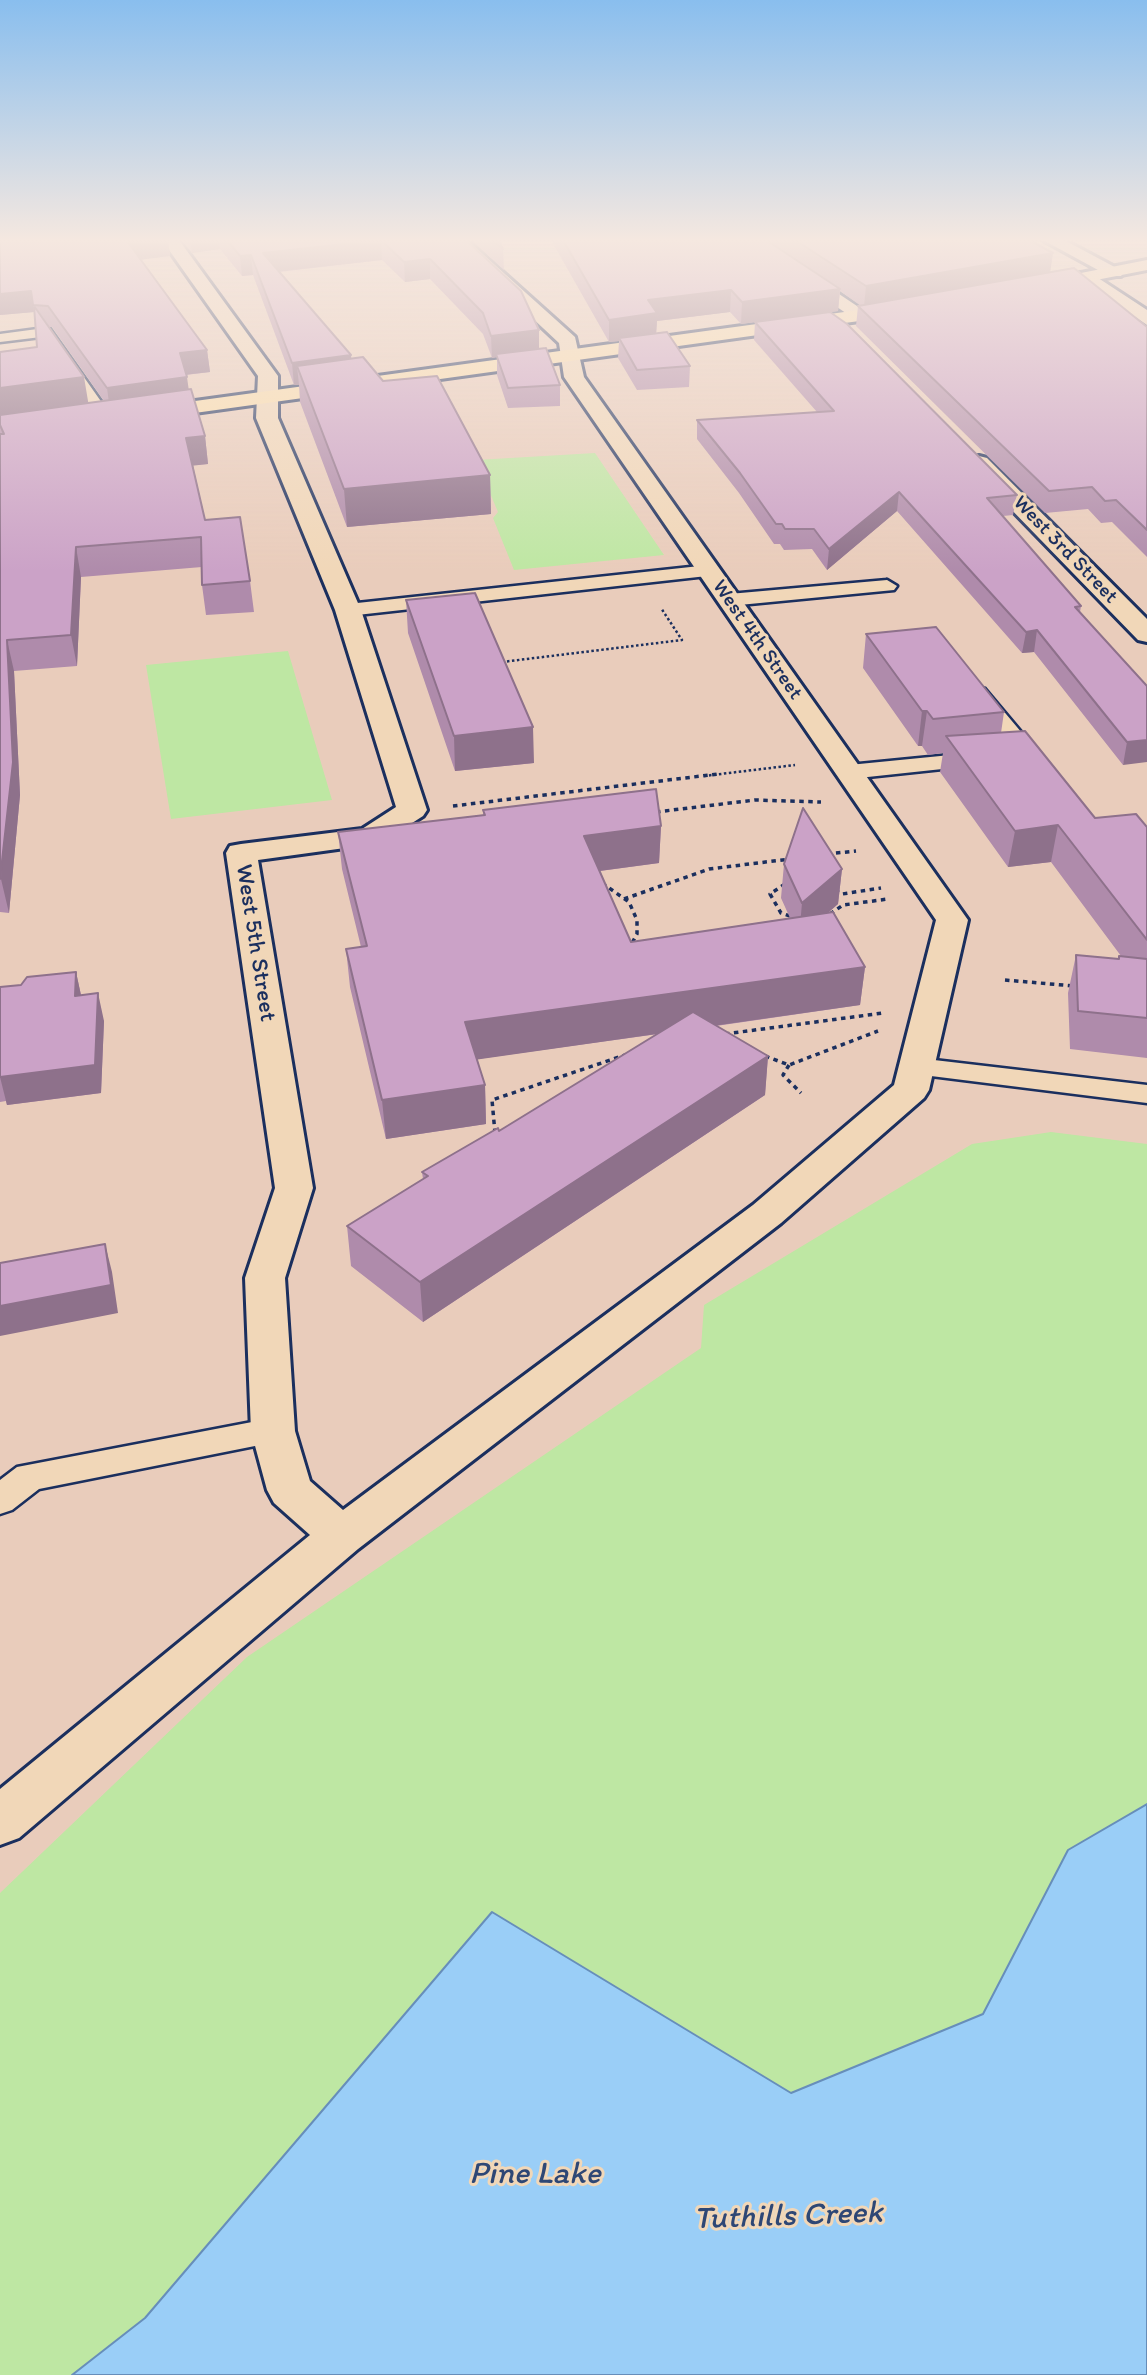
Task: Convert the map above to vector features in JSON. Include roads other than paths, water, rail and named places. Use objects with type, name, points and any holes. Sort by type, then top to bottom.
[{"type":"main road","points":[[79,423],[607,351]]},
{"type":"street","name":"West 5th Street","points":[[250,351],[268,376],[267,418],[348,610],[412,810],[370,837],[241,853],[293,1188],[265,1278],[273,1432],[290,1490],[342,1536]]},
{"type":"street","name":"West 4th Street","points":[[569,351],[574,376],[952,920],[917,1067]]},
{"type":"street","name":"West 3rd Street","points":[[964,448],[1147,634]]},
{"type":"street","points":[[0,1821],[342,1536],[767,1214],[911,1090],[917,1067]]},
{"type":"lane","points":[[58,351],[106,420]]},
{"type":"lane","points":[[348,610],[709,571]]},
{"type":"lane","points":[[729,600],[887,586]]},
{"type":"lane","points":[[962,673],[1045,775]]},
{"type":"lane","points":[[849,772],[1027,754]]},
{"type":"lane","points":[[917,1067],[1147,1094]]},
{"type":"lane","points":[[0,1500],[29,1477],[273,1432]]},
{"type":"water","name":"Pine Lake","points":[[1147,1804],[1147,2375],[72,2375],[145,2318],[492,1912],[791,2093],[983,2014],[1068,1850]]},
{"type":"water label","name":"Tuthills Creek","points":[[788,2217]]}]
